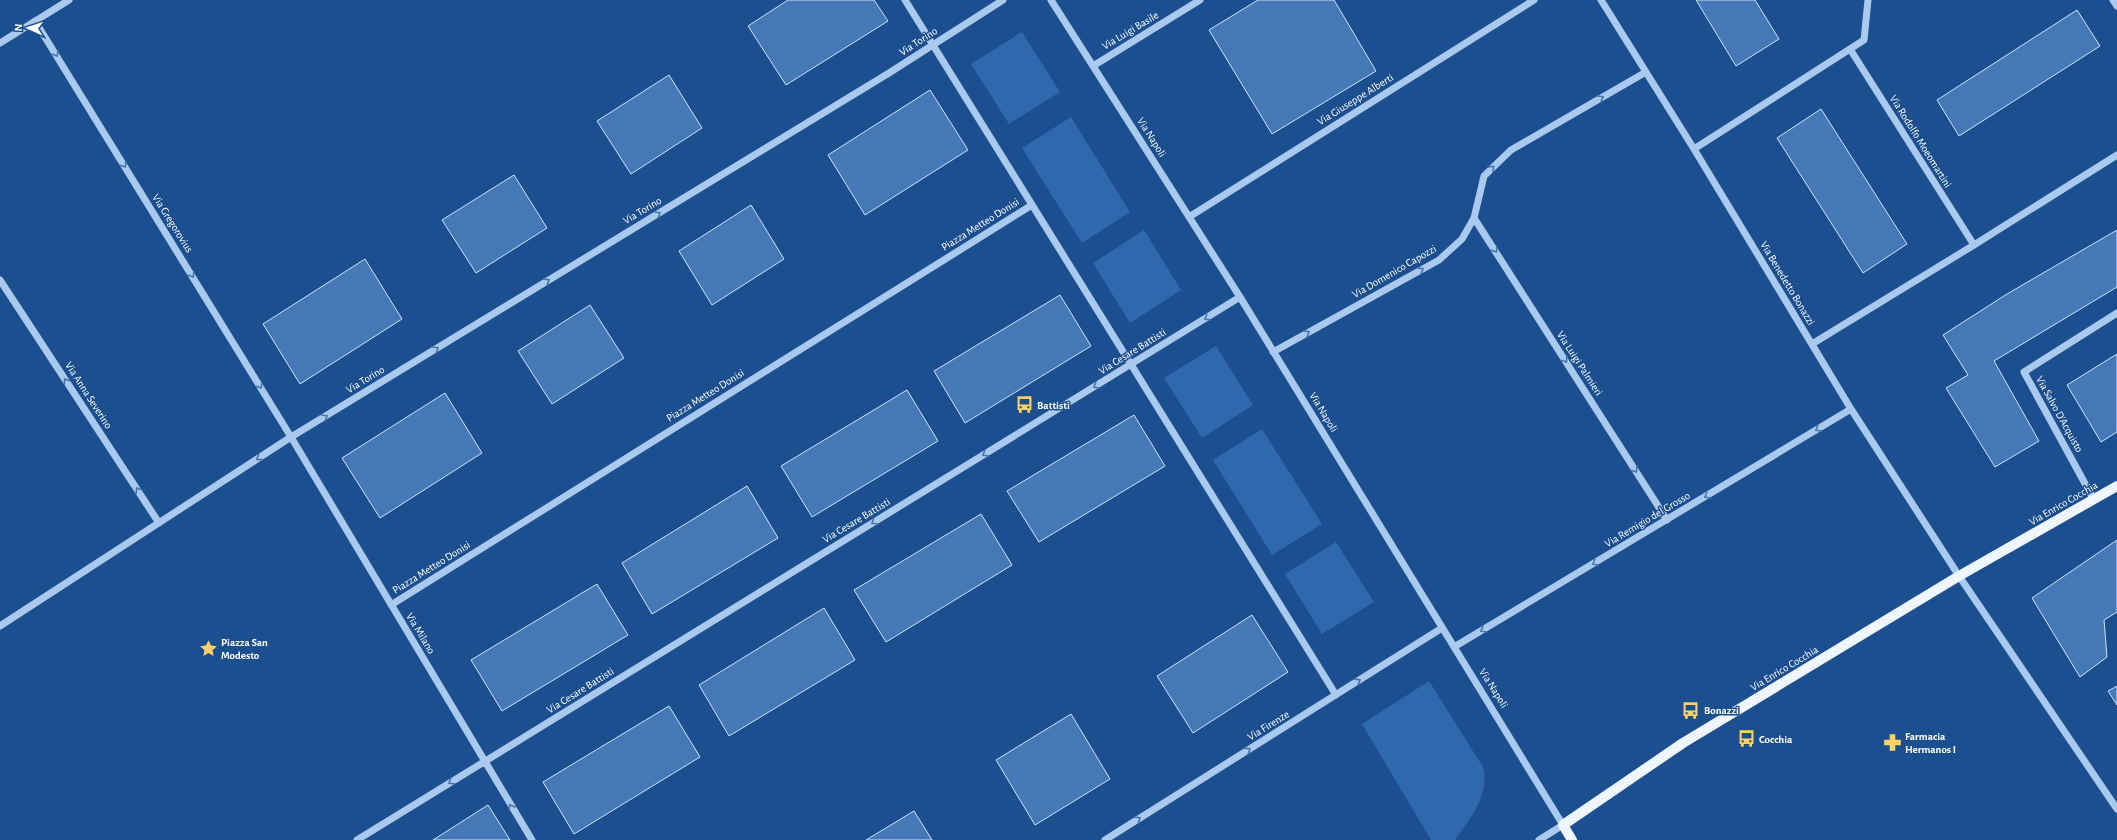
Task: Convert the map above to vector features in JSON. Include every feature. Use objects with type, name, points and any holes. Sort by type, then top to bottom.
[{"type":"main road","name":"Via Enrico Cocchia","points":[[1563,825],[1683,743],[1959,576],[2117,486]]},
{"type":"main road","name":"Via Napoli","points":[[1563,825],[1572,840]]},
{"type":"street","points":[[0,43],[69,0]]},
{"type":"street","points":[[905,0],[1130,366],[1336,695]]},
{"type":"street","name":"Via Torino","points":[[291,437],[933,45],[1003,0]]},
{"type":"street","name":"Via Napoli","points":[[1051,0],[1240,298],[1563,825]]},
{"type":"street","name":"Via Luigi Basile","points":[[1093,66],[1200,0]]},
{"type":"street","name":"Via Giuseppe Alberti","points":[[1188,217],[1534,0]]},
{"type":"street","name":"Via Benedetto Bonazzi","points":[[1601,0],[1694,149],[1852,409],[1959,576]]},
{"type":"street","points":[[1694,149],[1864,40],[1868,0]]},
{"type":"street","points":[[2113,0],[2117,6]]},
{"type":"street","name":"Via Gregorovius","points":[[35,21],[291,437]]},
{"type":"street","name":"Via Rodolfo Moeomartini","points":[[1850,49],[1974,246]]},
{"type":"street","name":"Via Domenico Capozzi","points":[[1273,352],[1439,260],[1462,239],[1474,218],[1484,176],[1511,150],[1646,72]]},
{"type":"street","points":[[1812,344],[1974,246],[2117,154]]},
{"type":"street","name":"Piazza Metteo Donisi","points":[[391,604],[1032,205]]},
{"type":"street","name":"Via Luigi Palmieri","points":[[1474,218],[1667,520]]},
{"type":"street","name":"Via Anna Severino","points":[[0,280],[159,522]]},
{"type":"street","name":"Via Cesare Battisti","points":[[484,762],[1240,298]]},
{"type":"street","name":"Via Salvo D'Acquisto","points":[[2094,500],[2024,372],[2117,313]]},
{"type":"street","name":"Via Remigio del Grosso","points":[[1454,647],[1852,409]]},
{"type":"street","points":[[0,626],[291,437]]},
{"type":"street","name":"Via Milano","points":[[291,437],[532,840]]},
{"type":"street","points":[[1959,576],[2117,809]]},
{"type":"street","name":"Via Firenze","points":[[1105,840],[1442,628]]},
{"type":"street","points":[[363,839],[484,762]]},
{"type":"street","points":[[1539,840],[1563,825]]},
{"type":"shaded area","points":[[1022,32],[1060,92],[1009,124],[971,64]]},
{"type":"shaded area","points":[[1071,117],[1130,212],[1082,243],[1022,148]]},
{"type":"shaded area","points":[[1144,230],[1181,290],[1130,323],[1093,263]]},
{"type":"shaded area","points":[[1216,346],[1253,405],[1202,438],[1164,378]]},
{"type":"shaded area","points":[[1262,429],[1322,524],[1272,555],[1213,460]]},
{"type":"shaded area","points":[[1336,542],[1374,602],[1322,634],[1285,574]]},
{"type":"shaded area","points":[[1429,681],[1483,767],[1484,788],[1481,797],[1472,815],[1455,840],[1431,840],[1362,724]]},
{"type":"building","points":[[788,0],[874,0],[888,21],[786,85],[748,26]]},
{"type":"building","points":[[1258,0],[1334,0],[1376,71],[1272,134],[1209,30]]},
{"type":"building","points":[[1696,0],[1755,0],[1779,39],[1736,66]]},
{"type":"building","points":[[2077,10],[2100,46],[1959,136],[1937,100]]},
{"type":"building","points":[[669,75],[702,128],[631,174],[597,121]]},
{"type":"building","points":[[930,90],[968,150],[865,215],[828,155]]},
{"type":"building","points":[[1821,109],[1907,244],[1863,273],[1777,138]]},
{"type":"building","points":[[514,175],[547,228],[476,273],[442,220]]},
{"type":"building","points":[[751,205],[784,259],[712,305],[679,251]]},
{"type":"building","points":[[2117,230],[2117,287],[1994,361],[2039,441],[1995,467],[1946,388],[1968,375],[1943,335],[2007,294]]},
{"type":"building","points":[[365,259],[402,319],[300,384],[263,324]]},
{"type":"building","points":[[1060,295],[1091,346],[965,423],[934,371]]},
{"type":"building","points":[[590,305],[624,358],[552,404],[518,351]]},
{"type":"building","points":[[2117,354],[2117,432],[2101,442],[2067,385]]},
{"type":"building","points":[[907,390],[938,441],[812,517],[781,466]]},
{"type":"building","points":[[445,393],[482,453],[380,518],[342,458]]},
{"type":"building","points":[[1134,415],[1165,466],[1039,542],[1007,491]]},
{"type":"building","points":[[747,486],[778,538],[652,614],[622,563]]},
{"type":"building","points":[[981,514],[1012,565],[886,642],[854,590]]},
{"type":"building","points":[[2117,540],[2117,612],[2104,620],[2107,657],[2080,677],[2032,598]]},
{"type":"building","points":[[597,584],[628,635],[502,711],[471,660]]},
{"type":"building","points":[[824,608],[855,660],[729,736],[699,685]]},
{"type":"building","points":[[1252,615],[1288,672],[1193,733],[1157,676]]},
{"type":"building","points":[[2117,686],[2117,705],[2108,691]]},
{"type":"building","points":[[669,706],[700,757],[574,834],[543,782]]},
{"type":"building","points":[[1071,714],[1110,779],[1035,825],[996,760]]},
{"type":"building","points":[[488,805],[510,840],[433,840]]},
{"type":"building","points":[[914,811],[932,840],[866,840]]},
{"type":"place","name":"Battisti","points":[[1024,405]]},
{"type":"place","name":"Piazza San Modesto","points":[[208,648]]},
{"type":"place","name":"Bonazzi","points":[[1691,710]]},
{"type":"place","name":"Cocchia","points":[[1746,739]]},
{"type":"place","name":"Farmacia Hermanos I","points":[[1892,742]]}]
